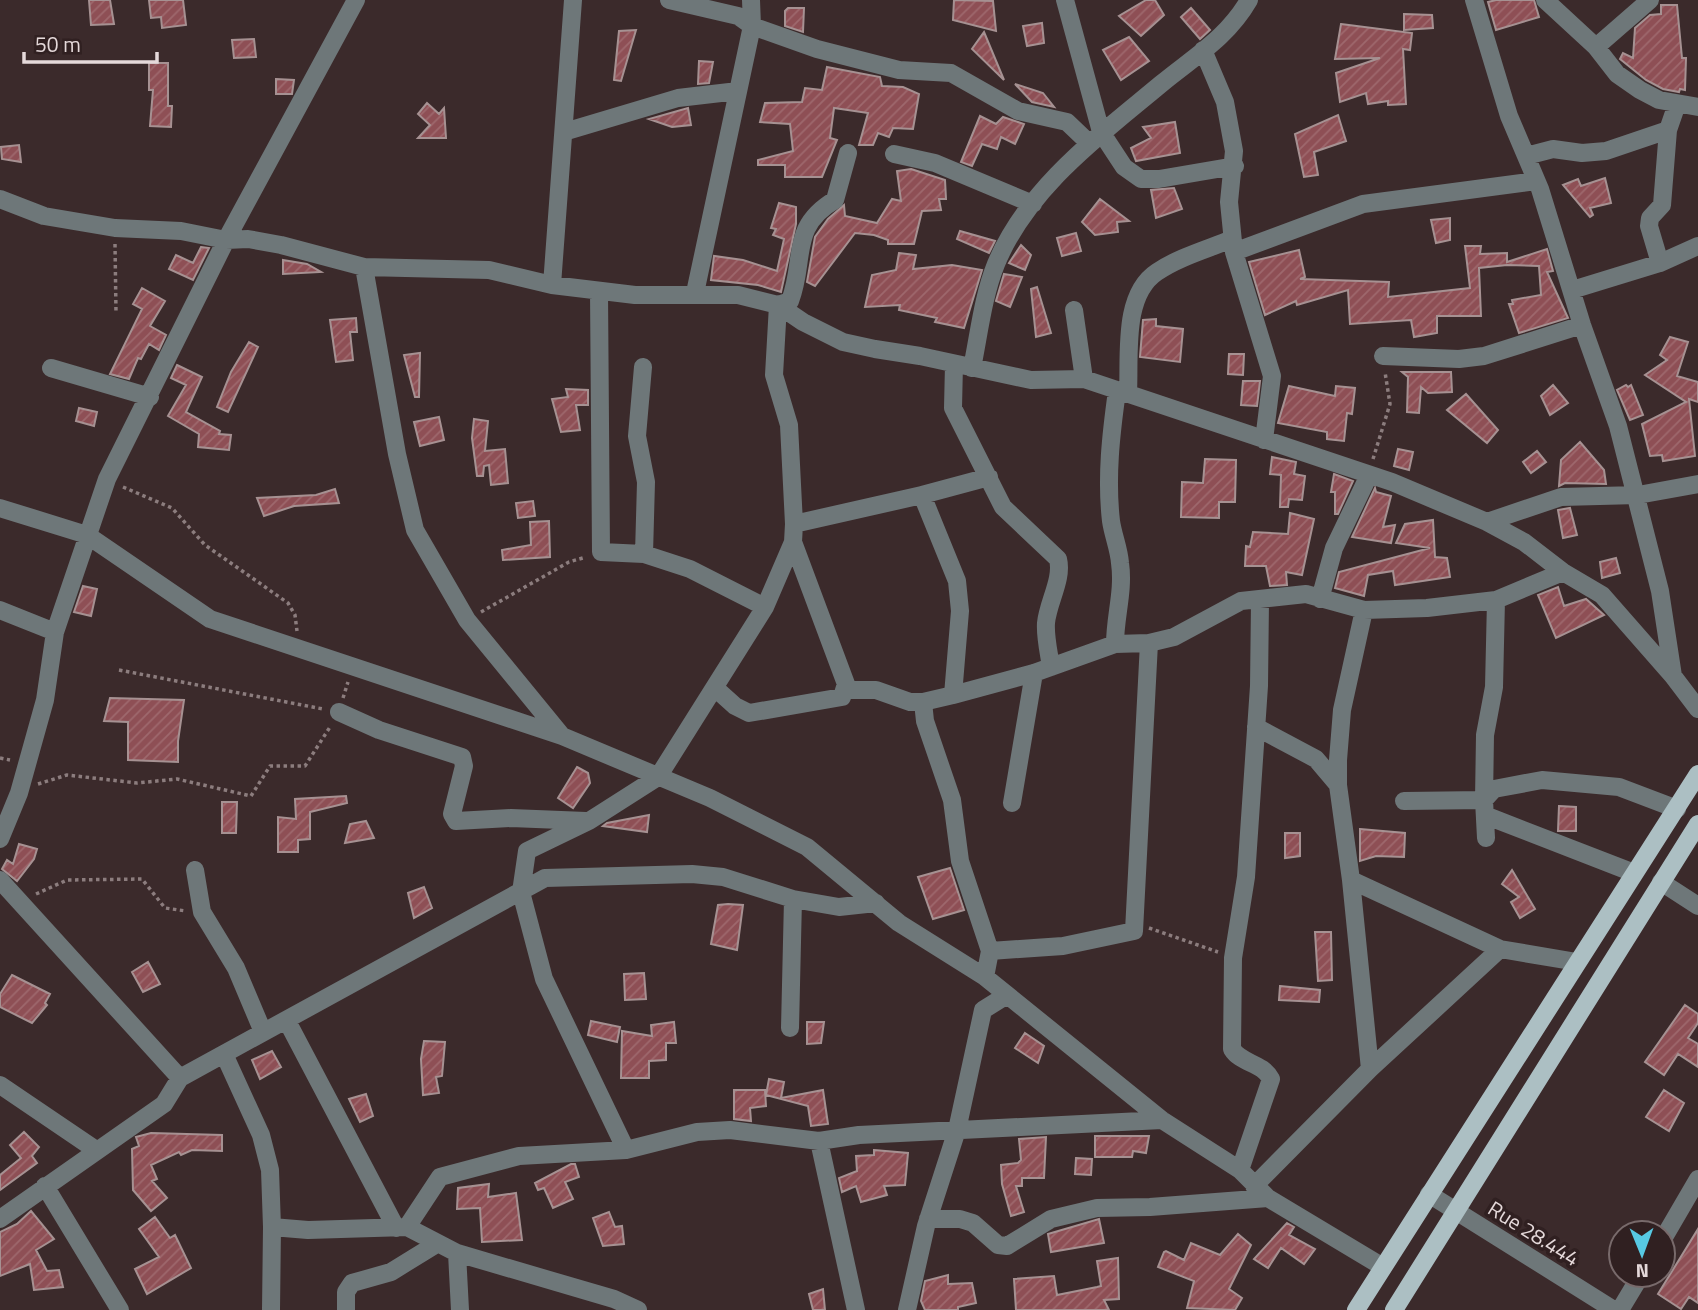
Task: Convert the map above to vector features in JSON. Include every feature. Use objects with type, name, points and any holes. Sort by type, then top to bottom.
[{"type":"main road","points":[[1356,1310],[1698,774]]},
{"type":"main road","points":[[1394,1310],[1458,1212],[1698,824]]},
{"type":"street","points":[[552,285],[573,0]]},
{"type":"street","points":[[669,0],[738,16],[752,26],[817,49],[900,70],[951,73],[1018,111],[1067,122],[1095,137],[1124,167],[1141,178],[1159,179],[1235,166]]},
{"type":"street","points":[[695,293],[752,26],[751,0]]},
{"type":"street","points":[[1065,0],[1095,137]]},
{"type":"street","points":[[972,368],[995,266],[1006,243],[1033,204],[1095,137],[1225,35],[1249,0]]},
{"type":"street","points":[[1474,0],[1509,117],[1536,181],[1618,426],[1638,495],[1660,591],[1673,676]]},
{"type":"street","points":[[1545,0],[1596,47],[1618,74],[1640,90],[1659,100],[1698,107]]},
{"type":"street","points":[[1596,47],[1650,0]]},
{"type":"street","points":[[0,839],[19,793],[44,700],[55,632],[107,479],[226,240],[354,1]]},
{"type":"street","points":[[1203,50],[1226,102],[1235,166],[1229,202],[1233,245],[1272,376],[1264,440]]},
{"type":"street","points":[[564,132],[678,98],[738,91]]},
{"type":"street","points":[[1660,263],[1650,218],[1662,205],[1668,130],[1677,104]]},
{"type":"street","points":[[1526,156],[1553,149],[1582,153],[1606,151],[1668,130]]},
{"type":"street","points":[[778,305],[790,301],[805,229],[816,211],[835,200],[848,153]]},
{"type":"street","points":[[894,154],[935,163],[1033,204]]},
{"type":"street","points":[[1115,644],[1115,612],[1121,594],[1120,563],[1111,517],[1109,464],[1132,317],[1140,288],[1157,272],[1363,204],[1536,181]]},
{"type":"street","points":[[0,199],[44,216],[115,228],[181,231],[226,240],[281,245],[364,267],[489,270],[552,285],[599,292],[738,295],[778,305],[803,322],[843,342],[1031,380],[1084,379],[1369,475],[1487,522],[1524,542],[1563,572],[1602,595],[1673,676],[1698,709]]},
{"type":"street","points":[[1572,290],[1660,263],[1698,246]]},
{"type":"street","points":[[364,267],[397,454],[415,530],[467,620],[562,736]]},
{"type":"street","points":[[599,292],[601,552],[644,554],[690,569],[765,607]]},
{"type":"street","points":[[715,688],[735,706],[749,713],[842,697],[846,690],[793,533],[789,425],[774,375],[778,305]]},
{"type":"street","points":[[1074,310],[1084,379]]},
{"type":"street","points":[[1383,356],[1459,359],[1484,356],[1582,325]]},
{"type":"street","points":[[954,364],[953,408],[1003,507],[1058,559],[1061,570],[1052,592],[1046,625],[1043,670],[1012,803]]},
{"type":"street","points":[[643,367],[637,436],[646,482],[644,554]]},
{"type":"street","points":[[51,368],[150,397]]},
{"type":"street","points":[[1320,599],[1334,548],[1369,475]]},
{"type":"street","points":[[793,533],[989,477]]},
{"type":"street","points":[[1487,522],[1561,497],[1638,495],[1698,484]]},
{"type":"street","points":[[922,495],[957,581],[960,611],[953,695]]},
{"type":"street","points":[[0,508],[87,535],[210,619],[562,736],[710,798],[807,846],[899,923],[985,976],[1161,1121],[1240,1170],[1261,1192],[1383,1267]]},
{"type":"street","points":[[626,1150],[554,1004],[535,950],[521,892],[527,851],[589,821],[658,777],[765,607],[793,533]]},
{"type":"street","points":[[846,690],[876,690],[910,702],[923,702],[1043,670],[1115,644],[1149,643],[1174,637],[1230,605],[1306,594],[1364,610],[1427,608],[1496,600],[1563,572]]},
{"type":"street","points":[[1486,838],[1485,734],[1494,687],[1496,600]]},
{"type":"street","points":[[1240,1170],[1271,1079],[1262,1067],[1236,1056],[1233,1049],[1233,958],[1246,877],[1256,727],[1260,601]]},
{"type":"street","points":[[0,610],[55,632]]},
{"type":"street","points":[[1364,610],[1342,709],[1338,785],[1351,880],[1370,1069]]},
{"type":"street","points":[[990,951],[1063,946],[1134,931],[1149,643]]},
{"type":"street","points":[[923,702],[925,721],[952,800],[960,861],[990,951],[985,976]]},
{"type":"street","points":[[339,712],[379,730],[462,757],[464,766],[452,814],[456,821],[511,818],[589,821]]},
{"type":"street","points":[[1256,727],[1316,759],[1338,785]]},
{"type":"street","points":[[1485,808],[1494,789],[1542,780],[1619,787],[1677,809]]},
{"type":"street","points":[[1404,801],[1485,808],[1634,873]]},
{"type":"street","points":[[195,870],[202,912],[236,968],[263,1032]]},
{"type":"street","points":[[0,1219],[164,1104],[180,1077],[545,878],[692,874],[723,877],[793,900],[839,907],[876,903]]},
{"type":"street","points":[[0,880],[17,902],[180,1077]]},
{"type":"street","points":[[1351,880],[1500,949],[1577,962]]},
{"type":"street","points":[[1661,882],[1698,906]]},
{"type":"street","points":[[790,1028],[793,900]]},
{"type":"street","points":[[928,1219],[960,1219],[973,1223],[998,1245],[1007,1246],[1051,1219],[1097,1208],[1261,1192],[1370,1069],[1500,949]]},
{"type":"street","points":[[906,1310],[928,1219],[957,1130],[983,1010],[1007,995]]},
{"type":"street","points":[[287,1021],[402,1228]]},
{"type":"street","points":[[224,1054],[261,1135],[270,1170],[271,1310]]},
{"type":"street","points":[[0,1085],[96,1150]]},
{"type":"street","points":[[402,1228],[440,1177],[519,1156],[626,1150],[697,1132],[730,1130],[818,1141],[859,1135],[1161,1121]]},
{"type":"street","points":[[818,1141],[856,1310]]},
{"type":"street","points":[[45,1186],[120,1310]]},
{"type":"street","points":[[1676,1219],[1696,1189]]},
{"type":"street","name":"Rue 28.444","points":[[1429,1194],[1614,1310]]},
{"type":"street","points":[[272,1227],[308,1230],[402,1228],[457,1253],[614,1300],[638,1310]]},
{"type":"street","points":[[346,1310],[346,1292],[352,1283],[391,1272],[438,1243]]},
{"type":"street","points":[[457,1253],[460,1310]]},
{"type":"street","points":[[1620,1310],[1633,1289]]},
{"type":"path","points":[[115,228],[116,313]]},
{"type":"path","points":[[1369,475],[1390,404],[1383,356]]},
{"type":"path","points":[[107,479],[172,508],[205,545],[288,603],[295,615],[299,650]]},
{"type":"path","points":[[467,620],[569,562],[601,552]]},
{"type":"path","points":[[118,670],[339,712]]},
{"type":"path","points":[[19,793],[67,775],[137,783],[177,779],[251,796],[270,766],[305,766],[311,760]]},
{"type":"path","points":[[17,902],[67,880],[142,879],[165,908],[202,912]]},
{"type":"path","points":[[1134,931],[1150,928],[1233,958]]},
{"type":"building","points":[[89,0],[110,0],[114,24],[91,25]]},
{"type":"building","points":[[149,0],[183,0],[186,25],[162,28],[161,17],[151,18]]},
{"type":"building","points":[[954,0],[993,1],[996,31],[953,20]]},
{"type":"building","points":[[1146,0],[1155,0],[1164,15],[1141,36],[1119,16]]},
{"type":"building","points":[[1534,0],[1539,17],[1496,30],[1488,2]]},
{"type":"building","points":[[1661,5],[1677,5],[1682,58],[1686,58],[1685,90],[1680,89],[1679,92],[1663,89],[1646,80],[1620,59],[1623,53],[1633,58],[1635,28],[1650,15],[1661,14]]},
{"type":"building","points":[[788,8],[804,8],[803,32],[785,26],[785,11]]},
{"type":"building","points":[[1191,8],[1210,30],[1200,39],[1181,17]]},
{"type":"building","points":[[1404,14],[1432,15],[1433,28],[1404,30]]},
{"type":"building","points":[[1042,23],[1044,43],[1027,46],[1023,26]]},
{"type":"building","points":[[1341,24],[1412,33],[1410,50],[1403,49],[1406,104],[1388,105],[1388,101],[1368,104],[1366,93],[1340,102],[1336,73],[1380,58],[1335,59]]},
{"type":"building","points":[[636,30],[621,81],[614,80],[619,31]]},
{"type":"building","points":[[984,32],[1004,80],[972,49]]},
{"type":"building","points":[[1129,37],[1149,61],[1121,80],[1103,50]]},
{"type":"building","points":[[254,39],[256,57],[234,58],[232,40]]},
{"type":"building","points":[[699,61],[713,62],[709,83],[698,84]]},
{"type":"building","points":[[149,63],[168,63],[171,127],[150,126],[153,90],[149,90]]},
{"type":"building","points":[[827,67],[880,77],[882,86],[903,87],[919,94],[913,129],[893,128],[889,137],[878,133],[873,145],[859,145],[868,113],[834,108],[830,138],[837,140],[822,177],[785,177],[785,165],[758,165],[758,160],[793,151],[790,124],[760,122],[765,103],[802,102],[805,88],[822,90]]},
{"type":"building","points":[[276,79],[294,80],[292,94],[276,94]]},
{"type":"building","points":[[1015,84],[1043,93],[1054,107],[1032,102]]},
{"type":"building","points":[[427,103],[439,114],[444,108],[446,138],[418,138],[430,125],[418,114]]},
{"type":"building","points":[[688,108],[691,125],[672,127],[649,119]]},
{"type":"building","points":[[1338,115],[1346,141],[1314,152],[1318,175],[1304,177],[1295,134]]},
{"type":"building","points":[[980,116],[996,124],[1003,117],[1024,124],[1015,144],[1001,137],[997,149],[982,144],[972,166],[961,162]]},
{"type":"building","points":[[1175,122],[1180,153],[1136,161],[1131,148],[1151,138],[1143,127]]},
{"type":"building","points":[[19,145],[21,162],[2,159],[1,147]]},
{"type":"building","points":[[911,169],[945,180],[946,199],[939,199],[941,210],[922,211],[914,244],[888,244],[888,240],[874,235],[855,233],[815,286],[807,282],[815,237],[828,219],[844,205],[845,216],[877,223],[892,199],[901,201],[897,171]]},
{"type":"building","points":[[1605,178],[1611,203],[1590,208],[1593,215],[1590,217],[1563,185],[1578,179],[1581,186]]},
{"type":"building","points":[[1174,188],[1182,209],[1156,218],[1151,190]]},
{"type":"building","points":[[1100,199],[1129,221],[1117,222],[1118,232],[1095,235],[1082,222]]},
{"type":"building","points":[[779,203],[796,207],[796,224],[781,292],[758,285],[711,280],[714,256],[743,260],[777,271],[784,239],[773,235],[776,229],[771,228]]},
{"type":"building","points":[[1450,218],[1450,240],[1436,243],[1431,220]]},
{"type":"building","points":[[960,231],[995,241],[989,253],[957,239]]},
{"type":"building","points":[[1076,233],[1081,251],[1062,256],[1057,238]]},
{"type":"building","points":[[1021,245],[1031,255],[1025,270],[1009,263]]},
{"type":"building","points":[[1465,246],[1481,246],[1480,254],[1507,253],[1507,262],[1547,249],[1553,271],[1547,272],[1568,318],[1519,333],[1509,304],[1513,304],[1512,300],[1541,295],[1539,266],[1507,265],[1479,268],[1481,316],[1437,316],[1437,333],[1414,337],[1411,320],[1350,324],[1348,290],[1297,305],[1296,301],[1265,315],[1249,262],[1299,250],[1305,277],[1300,279],[1389,282],[1388,297],[1470,288]]},
{"type":"building","points":[[201,247],[209,248],[193,280],[169,269],[176,255],[193,263]]},
{"type":"building","points":[[899,253],[916,255],[913,269],[952,265],[982,270],[964,328],[935,322],[937,318],[899,310],[900,305],[865,307],[872,275],[896,270]]},
{"type":"building","points":[[283,260],[307,264],[321,272],[283,274]]},
{"type":"building","points":[[1004,274],[1022,277],[1010,307],[996,301]]},
{"type":"building","points":[[1037,287],[1051,333],[1036,337],[1031,289]]},
{"type":"building","points":[[142,288],[165,301],[150,326],[166,335],[159,350],[149,344],[141,359],[138,358],[129,379],[110,374],[142,309],[133,304]]},
{"type":"building","points":[[356,318],[357,332],[350,332],[353,360],[336,362],[330,320]]},
{"type":"building","points":[[1156,319],[1156,326],[1183,329],[1180,362],[1140,357],[1143,320]]},
{"type":"building","points":[[1670,337],[1688,342],[1677,376],[1698,382],[1698,402],[1689,399],[1695,456],[1663,461],[1662,455],[1650,456],[1642,424],[1686,402],[1645,375],[1667,360],[1660,355]]},
{"type":"building","points":[[249,342],[258,347],[228,412],[217,407],[231,372]]},
{"type":"building","points":[[420,353],[419,397],[415,397],[404,355]]},
{"type":"building","points":[[1229,354],[1244,354],[1243,375],[1228,374]]},
{"type":"building","points":[[177,365],[202,377],[186,412],[220,431],[219,434],[231,435],[229,450],[198,447],[199,434],[168,416],[186,385],[171,378]]},
{"type":"building","points":[[1402,372],[1451,372],[1452,392],[1428,393],[1421,387],[1419,413],[1407,412],[1408,377]]},
{"type":"building","points":[[1243,381],[1260,381],[1257,406],[1241,405]]},
{"type":"building","points":[[1553,385],[1568,403],[1550,415],[1541,396]]},
{"type":"building","points":[[1631,385],[1643,415],[1630,420],[1617,390]]},
{"type":"building","points":[[1289,386],[1335,396],[1336,386],[1355,388],[1352,414],[1347,413],[1344,441],[1327,439],[1327,432],[1278,423]]},
{"type":"building","points":[[566,389],[588,390],[588,405],[576,405],[580,430],[561,432],[552,399],[568,397]]},
{"type":"building","points":[[1466,394],[1498,430],[1487,443],[1447,410]]},
{"type":"building","points":[[79,408],[97,412],[94,426],[76,421]]},
{"type":"building","points":[[439,417],[444,440],[420,446],[414,422]]},
{"type":"building","points":[[474,419],[488,421],[485,451],[505,449],[508,483],[491,485],[489,465],[484,466],[483,476],[477,476],[472,438]]},
{"type":"building","points":[[1580,442],[1604,470],[1606,484],[1565,483],[1559,486],[1561,460]]},
{"type":"building","points":[[1398,449],[1413,452],[1409,470],[1394,466]]},
{"type":"building","points":[[1537,451],[1546,462],[1531,473],[1523,462]]},
{"type":"building","points":[[1272,457],[1296,462],[1294,474],[1305,476],[1302,500],[1289,499],[1288,507],[1280,507],[1281,475],[1270,474]]},
{"type":"building","points":[[1205,459],[1236,460],[1235,502],[1219,502],[1219,518],[1181,517],[1182,482],[1203,483]]},
{"type":"building","points":[[1334,474],[1353,481],[1338,514],[1335,514],[1335,492],[1331,492]]},
{"type":"building","points":[[1375,488],[1376,492],[1391,496],[1383,527],[1395,525],[1391,543],[1352,537]]},
{"type":"building","points":[[335,489],[339,503],[294,506],[264,516],[257,498],[316,495]]},
{"type":"building","points":[[533,501],[535,516],[518,518],[516,503]]},
{"type":"building","points":[[1570,508],[1577,535],[1563,538],[1558,510]]},
{"type":"building","points":[[1290,513],[1314,519],[1302,575],[1286,572],[1287,585],[1270,586],[1266,566],[1245,566],[1246,546],[1250,547],[1253,532],[1288,534]]},
{"type":"building","points":[[1433,520],[1435,557],[1447,558],[1450,577],[1395,585],[1393,571],[1368,575],[1364,596],[1335,588],[1339,572],[1430,548],[1396,543],[1405,524]]},
{"type":"building","points":[[549,521],[550,557],[503,560],[502,550],[531,545],[530,522]]},
{"type":"building","points":[[1616,558],[1620,573],[1602,578],[1600,562]]},
{"type":"building","points":[[83,586],[97,589],[91,616],[74,612]]},
{"type":"building","points":[[1558,587],[1564,606],[1586,599],[1604,615],[1556,638],[1538,595]]},
{"type":"building","points":[[110,698],[184,700],[178,762],[128,760],[128,722],[104,721]]},
{"type":"building","points":[[577,767],[588,773],[590,783],[573,808],[558,798]]},
{"type":"building","points":[[346,796],[347,803],[310,812],[310,839],[298,840],[298,852],[278,852],[278,817],[296,819],[295,799]]},
{"type":"building","points":[[222,802],[237,802],[236,833],[222,833]]},
{"type":"building","points":[[1559,806],[1576,807],[1576,831],[1558,831]]},
{"type":"building","points":[[649,815],[647,832],[603,826],[607,823]]},
{"type":"building","points":[[366,821],[374,838],[345,843],[350,824]]},
{"type":"building","points":[[1360,829],[1405,833],[1404,857],[1376,856],[1360,861]]},
{"type":"building","points":[[1285,833],[1300,833],[1300,856],[1285,858]]},
{"type":"building","points":[[19,844],[37,849],[34,859],[17,881],[2,869],[7,860],[13,864]]},
{"type":"building","points":[[950,868],[964,910],[933,919],[918,877]]},
{"type":"building","points":[[1512,870],[1535,909],[1520,918],[1511,902],[1519,897],[1502,884]]},
{"type":"building","points":[[424,887],[432,908],[414,918],[408,893]]},
{"type":"building","points":[[718,905],[743,905],[737,950],[711,944]]},
{"type":"building","points":[[1315,932],[1331,932],[1332,980],[1318,981]]},
{"type":"building","points":[[148,962],[160,984],[143,992],[132,972]]},
{"type":"building","points":[[644,973],[646,999],[625,1000],[624,974]]},
{"type":"building","points":[[12,975],[50,994],[45,1003],[47,1005],[32,1023],[0,1007],[0,994]]},
{"type":"building","points":[[1280,986],[1320,990],[1319,1002],[1279,1000]]},
{"type":"building","points":[[1685,1005],[1698,1014],[1698,1023],[1688,1038],[1698,1044],[1698,1067],[1678,1054],[1664,1075],[1645,1062]]},
{"type":"building","points":[[591,1021],[620,1027],[617,1042],[588,1035]]},
{"type":"building","points":[[674,1022],[676,1043],[666,1043],[666,1060],[649,1061],[649,1078],[621,1078],[622,1031],[652,1036],[651,1025]]},
{"type":"building","points":[[807,1022],[824,1022],[821,1043],[807,1044]]},
{"type":"building","points":[[1025,1033],[1044,1046],[1038,1063],[1015,1048]]},
{"type":"building","points":[[424,1041],[445,1042],[442,1076],[436,1077],[439,1093],[423,1095],[421,1059]]},
{"type":"building","points":[[272,1051],[281,1067],[260,1079],[252,1060]]},
{"type":"building","points":[[769,1079],[784,1082],[781,1098],[823,1090],[828,1124],[811,1126],[808,1106],[766,1095]]},
{"type":"building","points":[[734,1090],[765,1090],[766,1106],[750,1108],[751,1121],[734,1119]]},
{"type":"building","points":[[1664,1090],[1684,1103],[1669,1131],[1646,1117]]},
{"type":"building","points":[[366,1094],[373,1116],[360,1122],[349,1099]]},
{"type":"building","points":[[24,1132],[39,1147],[32,1156],[37,1163],[0,1190],[0,1175],[21,1158],[10,1145]]},
{"type":"building","points":[[151,1133],[222,1135],[222,1151],[192,1150],[181,1155],[179,1152],[151,1165],[157,1179],[152,1181],[167,1198],[151,1211],[133,1190],[132,1149],[139,1146],[136,1137]]},
{"type":"building","points":[[1095,1136],[1149,1136],[1146,1153],[1133,1151],[1132,1157],[1095,1157]]},
{"type":"building","points":[[1046,1137],[1044,1178],[1022,1178],[1022,1186],[1016,1186],[1024,1212],[1011,1216],[1002,1184],[1001,1165],[1018,1163],[1021,1160],[1019,1139]]},
{"type":"building","points":[[874,1150],[908,1153],[905,1185],[884,1186],[887,1195],[861,1202],[856,1186],[842,1192],[839,1178],[857,1171],[856,1156],[874,1155]]},
{"type":"building","points":[[1076,1158],[1092,1159],[1091,1175],[1075,1174]]},
{"type":"building","points":[[575,1164],[579,1177],[565,1182],[573,1199],[553,1208],[544,1188],[538,1190],[535,1183]]},
{"type":"building","points":[[489,1184],[488,1197],[516,1193],[522,1240],[482,1242],[480,1208],[457,1209],[458,1188]]},
{"type":"building","points":[[31,1211],[54,1239],[36,1250],[47,1271],[59,1270],[63,1287],[34,1290],[30,1264],[0,1276],[0,1232],[17,1224]]},
{"type":"building","points":[[609,1212],[615,1227],[622,1226],[624,1244],[603,1246],[593,1218]]},
{"type":"building","points":[[155,1217],[170,1238],[175,1235],[191,1268],[147,1294],[135,1269],[159,1257],[139,1229]]},
{"type":"building","points":[[1099,1219],[1104,1243],[1051,1252],[1048,1234]]},
{"type":"building","points":[[1287,1223],[1294,1227],[1289,1235],[1315,1249],[1304,1264],[1281,1248],[1268,1268],[1254,1259]]},
{"type":"building","points":[[1698,1229],[1698,1303],[1689,1297],[1681,1309],[1658,1294],[1661,1289],[1677,1289],[1677,1263]]},
{"type":"building","points":[[1238,1234],[1251,1245],[1229,1289],[1242,1298],[1235,1310],[1187,1308],[1194,1281],[1158,1267],[1164,1252],[1184,1260],[1191,1243],[1220,1255]]},
{"type":"building","points":[[1118,1258],[1119,1299],[1104,1300],[1109,1310],[1016,1310],[1014,1279],[1054,1276],[1057,1295],[1097,1287],[1101,1286],[1097,1261]]},
{"type":"building","points":[[948,1275],[948,1284],[972,1283],[976,1303],[958,1307],[958,1310],[925,1310],[921,1301],[925,1281]]},
{"type":"building","points":[[823,1289],[825,1310],[813,1310],[809,1294]]}]
